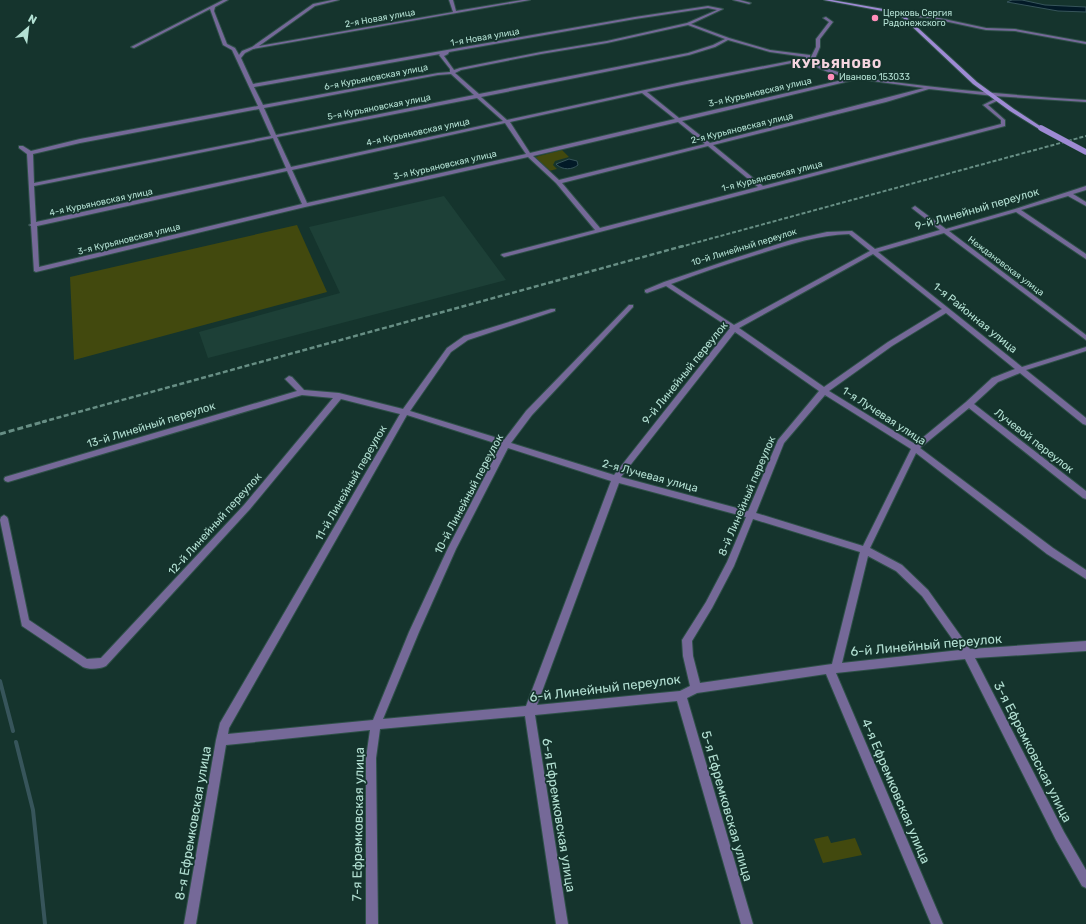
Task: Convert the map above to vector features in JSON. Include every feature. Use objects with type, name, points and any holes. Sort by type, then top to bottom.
[{"type":"main road","points":[[826,0],[880,9],[900,15],[918,29],[946,56],[997,100],[1041,128],[1086,152]]},
{"type":"street","points":[[133,47],[226,0]]},
{"type":"street","points":[[252,48],[314,5],[323,1],[337,0]]},
{"type":"street","points":[[451,0],[455,13]]},
{"type":"street","name":"2-я Новая улица","points":[[239,58],[243,52],[252,48],[528,0]]},
{"type":"street","points":[[735,0],[750,3]]},
{"type":"street","points":[[213,7],[212,11],[225,45],[234,49],[239,58],[305,205]]},
{"type":"street","name":"1-я Новая улица","points":[[252,87],[635,18],[708,8],[721,9]]},
{"type":"street","name":"6-я Курьяновская улица","points":[[30,152],[80,141],[261,107],[438,74],[452,73],[460,69],[541,53],[607,42],[688,24],[721,9]]},
{"type":"street","points":[[900,15],[930,17],[986,29],[1015,30],[1086,43]]},
{"type":"street","points":[[809,60],[818,47],[818,39],[831,22],[825,18]]},
{"type":"street","points":[[688,24],[728,39],[770,51],[808,56],[809,60],[830,71],[858,78],[991,95],[1086,101]]},
{"type":"street","name":"5-я Курьяновская улица","points":[[31,185],[689,54],[714,46],[728,39]]},
{"type":"street","points":[[462,49],[441,55],[452,69],[452,73],[507,122],[529,155],[558,182],[598,230]]},
{"type":"street","name":"4-я Курьяновская улица","points":[[32,225],[691,81],[809,60]]},
{"type":"street","name":"3-я Курьяновская улица","points":[[32,225],[36,270],[305,205],[529,155],[858,78]]},
{"type":"street","name":"2-я Курьяновская улица","points":[[558,182],[884,101],[930,88]]},
{"type":"street","points":[[644,92],[761,187]]},
{"type":"street","name":"1-я Курьяновская улица","points":[[504,255],[761,187],[828,172],[878,156],[1004,125],[1003,120],[985,105],[997,100]]},
{"type":"street","points":[[21,147],[30,152],[32,225]]},
{"type":"street","name":"9-й Линейный переулок","points":[[528,711],[618,474],[734,328],[874,251],[1086,188]]},
{"type":"street","points":[[1069,194],[1086,204]]},
{"type":"street","name":"Неждановская улица","points":[[915,208],[1086,338]]},
{"type":"street","points":[[1016,210],[1086,256]]},
{"type":"street","name":"10-й Линейный переулок","points":[[647,291],[687,274],[800,240],[840,232],[850,232]]},
{"type":"street","name":"1-я Районная улица","points":[[850,232],[1086,422]]},
{"type":"street","name":"1-я Лучевая улица","points":[[666,283],[734,328],[824,391],[915,448],[1050,551],[1086,575]]},
{"type":"street","name":"10-й Линейный переулок","points":[[376,724],[414,632],[452,548],[505,445],[529,413],[631,306]]},
{"type":"street","name":"8-й Линейный переулок","points":[[696,688],[688,656],[687,640],[709,605],[731,563],[781,442],[824,391],[890,344],[947,309]]},
{"type":"street","name":"11-й Линейный переулок","points":[[224,727],[405,412],[449,350],[466,338],[553,310]]},
{"type":"street","points":[[832,668],[865,550],[915,448],[969,404],[995,380],[1022,369],[1086,349]]},
{"type":"street","points":[[289,379],[302,392]]},
{"type":"street","name":"2-я Лучевая улица","points":[[302,392],[339,396],[405,412],[616,479],[750,515],[865,550],[899,568],[925,593],[968,654]]},
{"type":"street","name":"13-й Линейный переулок","points":[[8,479],[302,392]]},
{"type":"street","name":"12-й Линейный переулок","points":[[4,519],[25,622],[86,664],[103,663],[247,507],[339,396]]},
{"type":"street","name":"Лучевой переулок","points":[[969,404],[1086,496]]},
{"type":"street","name":"6-й Линейный переулок","points":[[221,740],[681,696],[696,688],[832,668],[968,654],[1086,646]]},
{"type":"street","name":"3-я Ефремковская улица","points":[[968,654],[1060,836],[1086,882]]},
{"type":"street","name":"4-я Ефремковская улица","points":[[832,668],[937,924]]},
{"type":"street","name":"5-я Ефремковская улица","points":[[681,696],[747,924]]},
{"type":"street","name":"6-я Ефремковская улица","points":[[528,711],[562,924]]},
{"type":"street","name":"7-я Ефремковская улица","points":[[372,924],[371,758],[376,724]]},
{"type":"street","name":"8-я Ефремковская улица","points":[[190,924],[224,727]]},
{"type":"shaded area","points":[[444,196],[506,280],[208,358],[199,332],[340,293],[309,227]]},
{"type":"green space","points":[[562,150],[569,157],[555,161],[553,165],[557,169],[549,171],[535,157]]},
{"type":"green space","points":[[297,225],[327,292],[74,360],[70,277]]},
{"type":"green space","points":[[828,836],[831,843],[855,838],[862,855],[823,863],[814,839]]},
{"type":"water","points":[[1012,0],[1022,0],[1045,5],[1086,7],[1086,12],[1058,11],[1007,2]]},
{"type":"water","points":[[569,159],[577,161],[578,165],[568,169],[559,167],[556,164]]},
{"type":"waterway","points":[[0,681],[13,731]]},
{"type":"waterway","points":[[16,742],[33,810],[45,924]]},
{"type":"railway","points":[[680,247],[1086,136]]},
{"type":"railway","points":[[42,422],[683,246]]},
{"type":"railway","points":[[0,434],[46,421]]},
{"type":"place","name":"Церковь Сергия Радонежского","points":[[875,18]]},
{"type":"place","name":"Иваново 153033","points":[[831,77]]},
{"type":"district","name":"КУРЬЯНОВО","points":[[837,63]]}]
